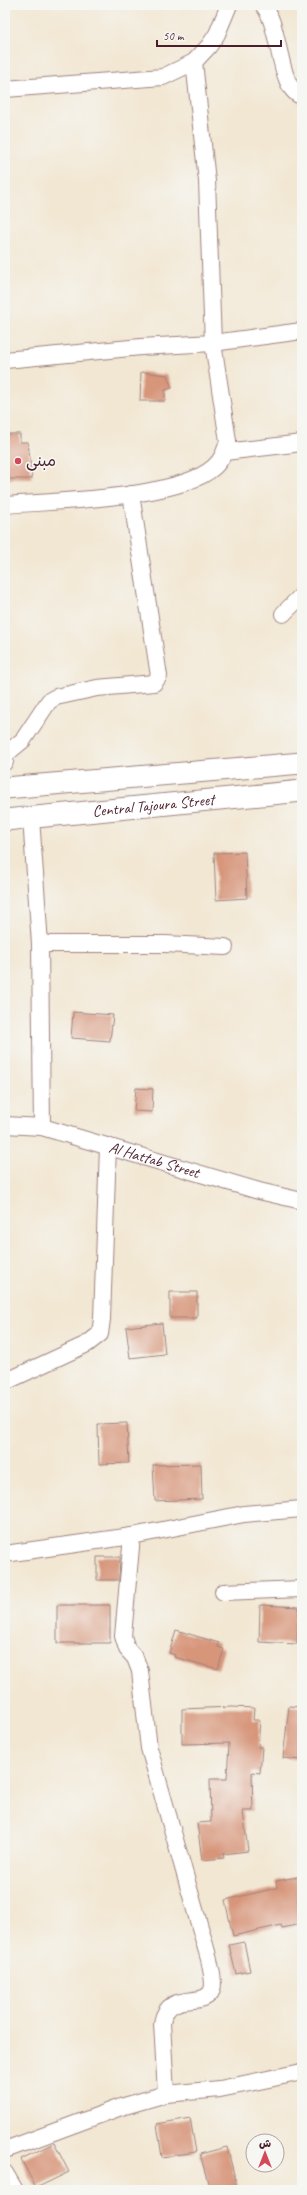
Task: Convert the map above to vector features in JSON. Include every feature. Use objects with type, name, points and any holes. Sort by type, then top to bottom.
[{"type":"main road","points":[[5,788],[302,763]]},
{"type":"main road","name":"Central Tajoura Street","points":[[5,820],[302,791]]},
{"type":"street","points":[[5,89],[163,77],[194,62],[209,46],[217,34],[229,5]]},
{"type":"street","points":[[264,5],[275,25],[287,80],[291,89],[302,96]]},
{"type":"street","points":[[5,505],[131,494],[187,483],[213,468],[225,452],[228,441],[213,343],[207,181],[194,62]]},
{"type":"street","points":[[5,360],[141,347],[213,343],[302,331]]},
{"type":"street","points":[[225,452],[302,443]]},
{"type":"street","points":[[5,762],[6,754],[23,740],[49,701],[56,697],[97,688],[154,683],[158,680],[159,676],[131,494]]},
{"type":"street","points":[[282,614],[302,595]]},
{"type":"street","points":[[31,818],[40,944],[42,1127]]},
{"type":"street","points":[[40,944],[165,944],[225,947]]},
{"type":"street","name":"Al Hattab Street","points":[[5,1125],[42,1127],[259,1192],[302,1201]]},
{"type":"street","points":[[5,1382],[88,1344],[100,1334],[102,1319],[108,1146]]},
{"type":"street","points":[[5,1554],[132,1536],[244,1514],[302,1509]]},
{"type":"street","points":[[132,1536],[123,1636],[127,1649],[135,1658],[140,1671],[149,1748],[209,1959],[212,1978],[212,1991],[206,1997],[169,2006],[163,2013],[162,2023],[166,2094]]},
{"type":"street","points":[[223,1592],[302,1589]]},
{"type":"street","points":[[5,2150],[121,2107],[166,2094],[220,2089],[302,2072]]},
{"type":"street","points":[[5,2173],[15,2190]]},
{"type":"building","points":[[141,372],[167,375],[172,388],[165,390],[165,401],[140,401]]},
{"type":"building","name":"مبنى","points":[[5,434],[20,434],[20,442],[28,442],[32,479],[5,479]]},
{"type":"building","points":[[245,852],[247,898],[216,900],[214,853]]},
{"type":"building","points":[[73,1012],[113,1015],[110,1041],[71,1038]]},
{"type":"building","points":[[136,1088],[153,1089],[152,1112],[134,1111]]},
{"type":"building","points":[[170,1292],[197,1292],[197,1318],[170,1318]]},
{"type":"building","points":[[162,1323],[165,1354],[130,1358],[126,1327]]},
{"type":"building","points":[[127,1423],[129,1463],[99,1464],[98,1424]]},
{"type":"building","points":[[201,1464],[202,1499],[155,1501],[153,1465]]},
{"type":"building","points":[[97,1557],[120,1557],[119,1580],[97,1580]]},
{"type":"building","points":[[57,1605],[110,1605],[110,1643],[57,1643]]},
{"type":"building","points":[[260,1605],[299,1607],[297,1644],[259,1642]]},
{"type":"building","points":[[176,1630],[219,1643],[218,1647],[224,1649],[218,1669],[174,1657],[175,1655],[169,1653]]},
{"type":"building","points":[[289,1706],[302,1707],[300,1760],[283,1758]]},
{"type":"building","points":[[232,1707],[254,1708],[253,1720],[260,1720],[258,1747],[262,1747],[260,1773],[252,1772],[253,1811],[243,1811],[248,1851],[223,1854],[224,1858],[202,1860],[197,1823],[211,1822],[210,1779],[227,1779],[229,1743],[182,1744],[182,1709]]},
{"type":"building","points":[[302,1876],[302,1897],[298,1898],[302,1924],[282,1928],[281,1925],[233,1936],[225,1900],[277,1888],[276,1881]]},
{"type":"building","points":[[244,1942],[250,1971],[236,1974],[229,1945]]},
{"type":"building","points":[[190,2118],[196,2152],[162,2157],[157,2124]]},
{"type":"building","points":[[54,2143],[69,2172],[36,2188],[21,2159]]},
{"type":"building","points":[[227,2147],[238,2190],[210,2190],[200,2154]]},
{"type":"place","name":"مبنى","points":[[18,461]]}]
